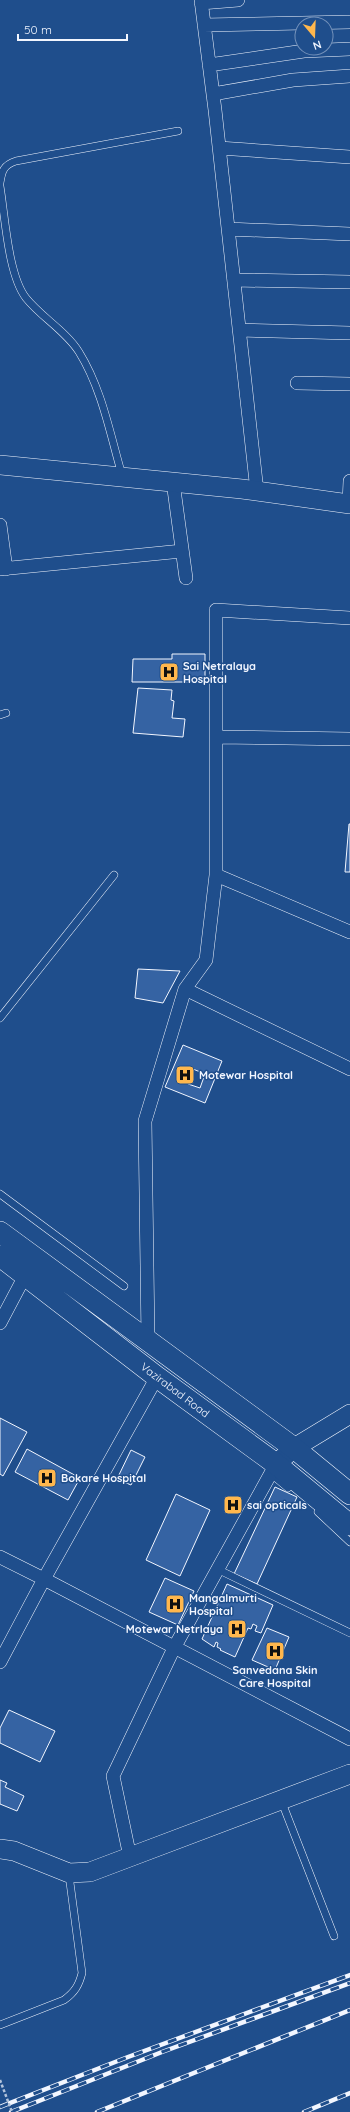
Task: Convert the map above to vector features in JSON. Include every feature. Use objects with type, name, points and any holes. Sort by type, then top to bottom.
[{"type":"main road","name":"Vazirabad Road","points":[[0,1232],[31,1266],[157,1377],[212,1418],[273,1469],[350,1524]]},
{"type":"main road","name":"Vazirabad Road","points":[[0,1256],[31,1266],[148,1339],[294,1448],[350,1494]]},
{"type":"main road","points":[[212,1418],[226,1398]]},
{"type":"street","points":[[238,0],[201,2],[213,94],[257,492]]},
{"type":"street","points":[[204,25],[350,22]]},
{"type":"street","points":[[209,65],[304,51],[350,49]]},
{"type":"street","points":[[213,94],[293,80],[350,76]]},
{"type":"street","points":[[219,148],[350,157]]},
{"type":"street","points":[[228,229],[350,234]]},
{"type":"street","points":[[234,280],[350,282]]},
{"type":"street","points":[[239,330],[350,333]]},
{"type":"street","points":[[297,383],[350,384]]},
{"type":"street","points":[[0,464],[173,482],[350,504],[350,481]]},
{"type":"street","points":[[173,482],[186,578]]},
{"type":"street","points":[[0,526],[3,569],[182,551]]},
{"type":"street","points":[[148,1339],[145,1121],[186,989],[206,960],[216,875],[216,610],[350,618]]},
{"type":"street","points":[[216,737],[350,739]]},
{"type":"street","points":[[216,875],[350,932]]},
{"type":"street","points":[[186,989],[350,1069]]},
{"type":"street","points":[[0,1323],[31,1266]]},
{"type":"street","points":[[0,1662],[44,1579],[157,1377]]},
{"type":"street","points":[[130,1857],[113,1776],[174,1648],[273,1469],[294,1448],[350,1414]]},
{"type":"street","points":[[0,1557],[350,1739]]},
{"type":"street","points":[[0,1849],[14,1851],[69,1873],[90,1872],[350,1774]]},
{"type":"lane","points":[[0,182],[2,170],[7,164],[16,161],[178,131]]},
{"type":"lane","points":[[0,186],[12,265],[20,287],[26,298],[78,350],[87,366],[94,380],[123,477]]},
{"type":"lane","points":[[0,1018],[114,875]]},
{"type":"lane","points":[[0,1194],[124,1286]]},
{"type":"lane","points":[[273,1469],[295,1493]]},
{"type":"lane","points":[[313,1508],[350,1542]]},
{"type":"lane","points":[[218,1569],[350,1633]]},
{"type":"lane","points":[[280,1800],[334,1936]]},
{"type":"lane","points":[[0,2025],[64,2000],[72,1994],[79,1985],[82,1973],[69,1873]]},
{"type":"path","points":[[0,2080],[12,2112]]},
{"type":"building","points":[[172,654],[205,654],[205,682],[132,682],[133,659],[172,659]]},
{"type":"building","points":[[138,688],[172,690],[171,700],[174,701],[172,718],[185,719],[183,737],[133,733]]},
{"type":"building","points":[[349,824],[350,872],[345,872]]},
{"type":"building","points":[[138,969],[180,971],[163,1003],[135,998]]},
{"type":"building","points":[[183,1045],[222,1061],[205,1103],[165,1087]],"holes":[[[193,1069],[205,1074],[200,1088],[188,1084]]]},
{"type":"building","points":[[0,1418],[27,1432],[3,1476],[0,1474]]},
{"type":"building","points":[[27,1449],[80,1478],[68,1500],[15,1472]]},
{"type":"building","points":[[131,1450],[145,1457],[131,1485],[117,1479]]},
{"type":"building","points":[[275,1487],[297,1497],[257,1584],[234,1574]]},
{"type":"building","points":[[176,1494],[210,1510],[180,1576],[146,1560]]},
{"type":"building","points":[[165,1578],[194,1591],[178,1625],[149,1612]]},
{"type":"building","points":[[227,1584],[273,1605],[261,1633],[255,1631],[257,1626],[253,1624],[251,1629],[248,1628],[235,1657],[220,1650],[221,1649],[217,1647],[218,1643],[216,1642],[214,1647],[202,1639]]},
{"type":"building","points":[[267,1628],[289,1637],[275,1670],[252,1660]]},
{"type":"building","points":[[9,1710],[55,1731],[40,1762],[0,1743],[0,1728]]},
{"type":"building","points":[[0,1780],[7,1783],[5,1787],[24,1796],[17,1811],[0,1804]]},
{"type":"railway","points":[[0,2107],[128,2057],[350,1975]]},
{"type":"railway","points":[[11,2112],[162,2052],[350,1983]]},
{"type":"railway","points":[[97,2112],[350,2010]]},
{"type":"railway","points":[[304,2112],[350,2093]]},
{"type":"place","name":"Sai Netralaya Hospital","points":[[169,672]]},
{"type":"place","name":"Motewar Hospital","points":[[185,1075]]},
{"type":"place","name":"Bokare Hospital","points":[[47,1478]]},
{"type":"place","name":"sai opticals","points":[[233,1505]]},
{"type":"place","name":"Mangalmurti Hospital","points":[[175,1604]]},
{"type":"place","name":"Motewar Netrlaya","points":[[237,1629]]},
{"type":"place","name":"Sanvedana Skin Care Hospital","points":[[275,1651]]}]
